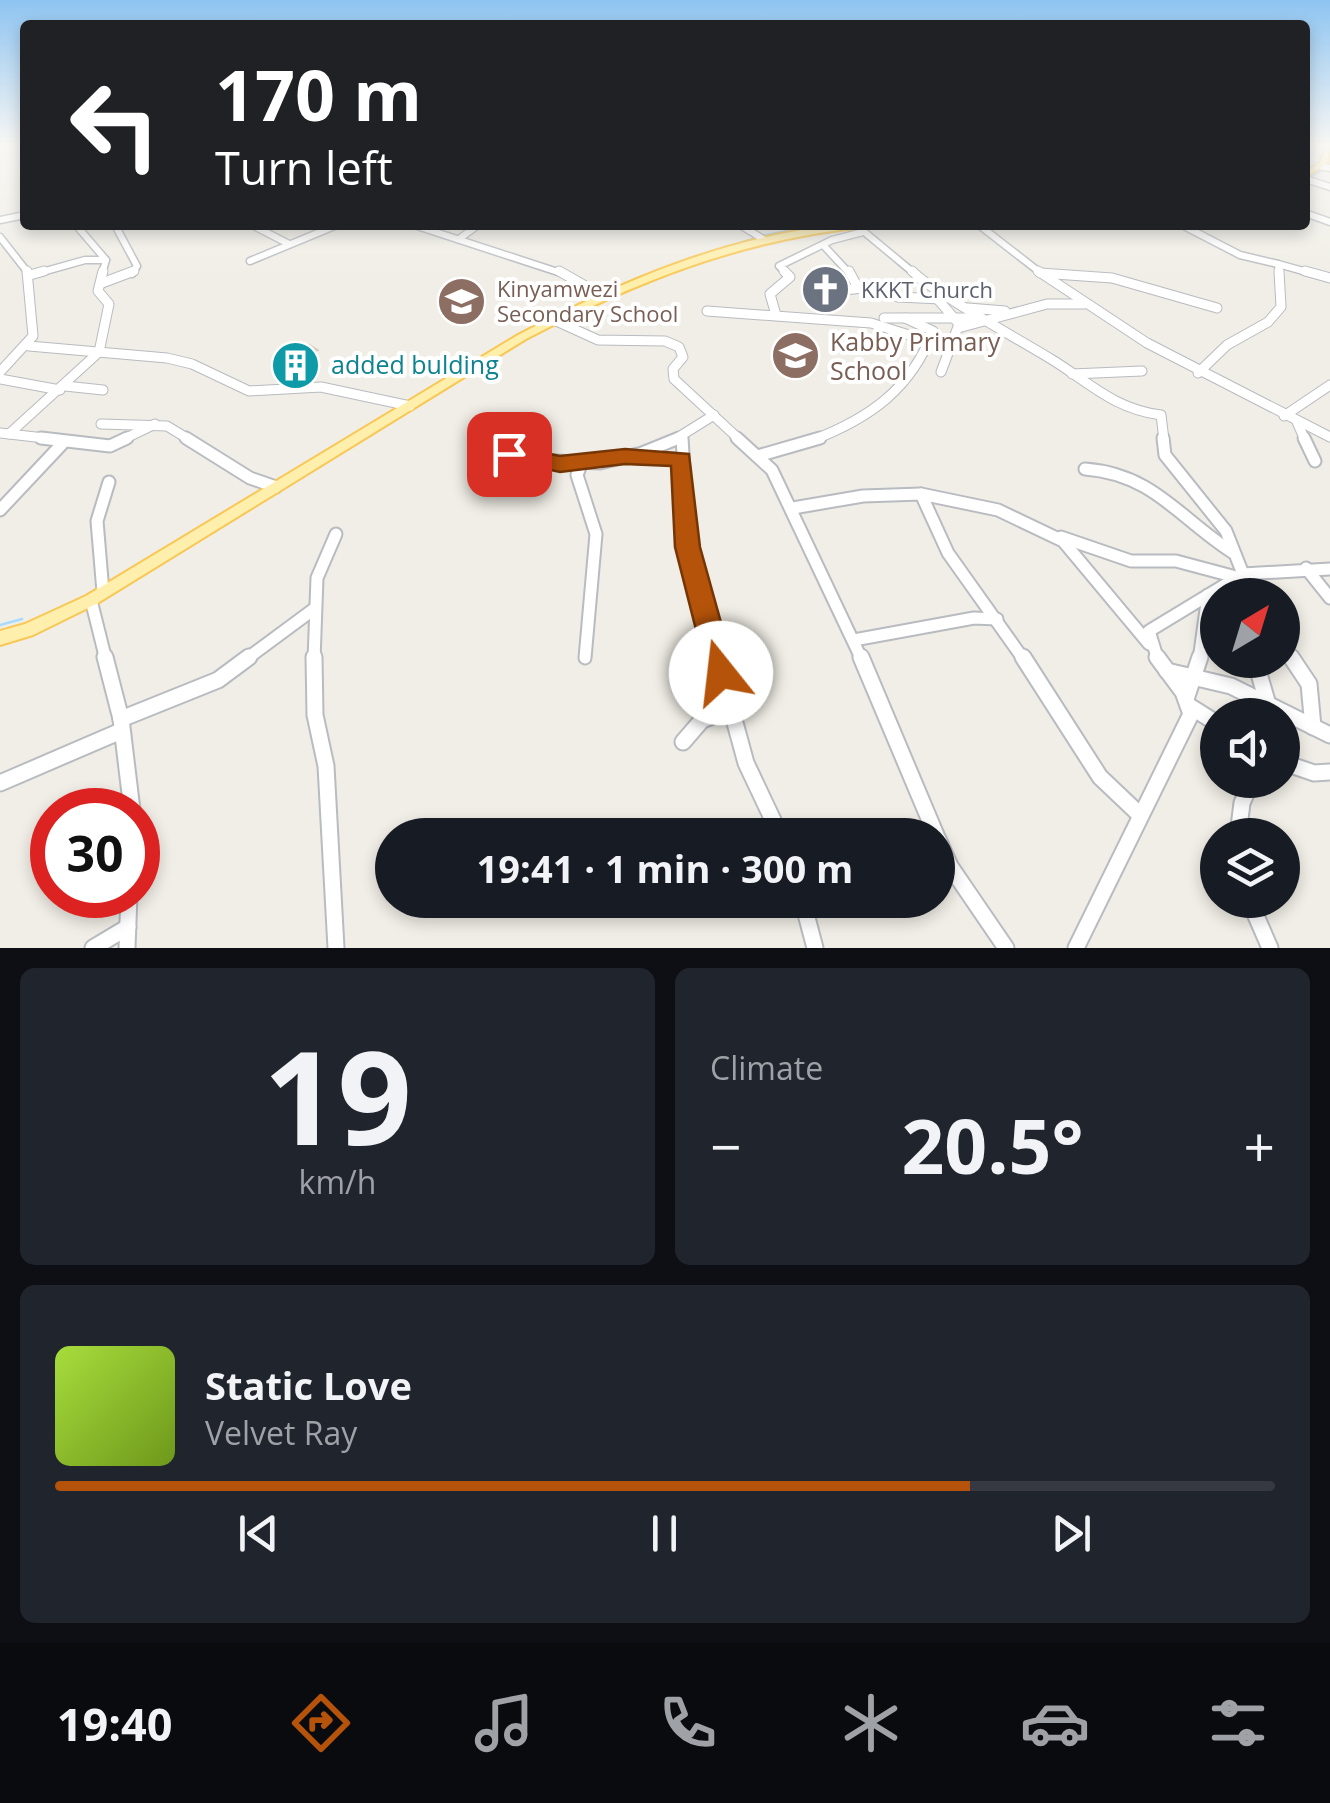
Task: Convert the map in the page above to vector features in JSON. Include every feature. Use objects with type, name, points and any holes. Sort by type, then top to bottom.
[{"type":"main road","points":[[0,638],[97,596],[554,320],[604,296],[763,239],[843,230]]},
{"type":"street","points":[[80,230],[106,260]]},
{"type":"street","points":[[102,283],[132,274],[137,266],[119,230]]},
{"type":"street","points":[[262,230],[290,244]]},
{"type":"street","points":[[250,262],[325,230]]},
{"type":"street","points":[[430,230],[559,271],[604,296]]},
{"type":"street","points":[[459,239],[471,230]]},
{"type":"street","points":[[748,230],[763,239]]},
{"type":"street","points":[[776,314],[770,294],[790,276],[779,266],[825,246],[835,235],[854,230]]},
{"type":"street","points":[[863,230],[958,305],[1116,404],[1161,415],[1165,455],[1226,532],[1240,576]]},
{"type":"street","points":[[985,230],[1084,304],[1198,373],[1330,437]]},
{"type":"street","points":[[1192,230],[1240,255],[1330,278]]},
{"type":"street","points":[[0,376],[29,346],[33,336],[30,275],[1,240]]},
{"type":"street","points":[[825,246],[844,262],[857,286]]},
{"type":"street","points":[[30,275],[88,260],[106,260]]},
{"type":"street","points":[[4,433],[62,388],[99,352],[100,330],[109,304],[98,291],[106,260]]},
{"type":"street","points":[[1198,373],[1281,307],[1278,264]]},
{"type":"street","points":[[1039,273],[1112,278],[1217,308]]},
{"type":"street","points":[[918,276],[957,323]]},
{"type":"street","points":[[842,290],[857,286],[900,298],[937,298],[958,305],[1011,311]]},
{"type":"street","points":[[884,318],[957,323],[1047,304],[1084,304]]},
{"type":"street","points":[[707,312],[880,324],[930,342]]},
{"type":"street","points":[[761,455],[873,415],[894,397],[930,342],[932,328],[905,318]]},
{"type":"street","points":[[554,320],[598,340],[665,341],[680,346],[683,357],[672,374],[761,455],[794,508],[929,818]]},
{"type":"street","points":[[941,372],[957,323]]},
{"type":"street","points":[[29,346],[192,364],[249,391],[314,386],[410,406]]},
{"type":"street","points":[[1072,374],[1142,371]]},
{"type":"street","points":[[0,376],[62,388],[103,390]]},
{"type":"street","points":[[1284,416],[1330,385]]},
{"type":"street","points":[[490,458],[516,453],[553,464],[625,456],[682,438],[714,415]]},
{"type":"street","points":[[1297,422],[1314,461]]},
{"type":"street","points":[[102,424],[156,424],[181,434],[250,478],[276,487]]},
{"type":"street","points":[[4,433],[62,444],[110,446],[156,424]]},
{"type":"street","points":[[682,438],[688,547],[731,709],[769,818]]},
{"type":"street","points":[[0,510],[62,444]]},
{"type":"street","points":[[625,456],[681,459]]},
{"type":"street","points":[[582,462],[577,475],[596,534],[585,658]]},
{"type":"street","points":[[1084,469],[1114,469],[1138,476],[1188,524],[1232,552]]},
{"type":"street","points":[[109,482],[102,492],[97,538],[97,596],[129,788]]},
{"type":"street","points":[[794,508],[864,496],[921,494],[998,510],[1131,561],[1176,561],[1240,576],[1330,568]]},
{"type":"street","points":[[921,494],[948,553],[998,620],[1100,777],[1138,814]]},
{"type":"street","points":[[336,534],[317,578],[314,609],[316,715],[326,766],[336,948]]},
{"type":"street","points":[[1055,535],[1073,550],[1150,644],[1188,703],[1200,711]]},
{"type":"street","points":[[1306,568],[1330,598]]},
{"type":"street","points":[[1150,644],[1147,636],[1152,626],[1181,616],[1200,604]]},
{"type":"street","points":[[0,783],[218,680],[314,609]]},
{"type":"street","points":[[854,640],[974,618],[998,620]]},
{"type":"street","points":[[1076,948],[1138,814],[1184,733],[1200,657]]},
{"type":"street","points":[[1300,668],[1316,696],[1313,726]]},
{"type":"street","points":[[1167,671],[1193,676],[1243,698]]},
{"type":"street","points":[[682,742],[702,720],[731,709]]},
{"type":"street","points":[[1300,721],[1330,735]]},
{"type":"street","points":[[1300,768],[1314,773],[1330,772]]},
{"type":"street","points":[[955,873],[1006,948]]},
{"type":"street","points":[[127,948],[128,918]]},
{"type":"street","points":[[807,918],[815,948]]},
{"type":"street","points":[[1257,918],[1270,948]]},
{"type":"street","points":[[92,948],[128,926]]},
{"type":"building","name":"added bulding","points":[[309,345],[317,350],[300,358],[315,369],[301,377],[278,360]]},
{"type":"waterway","points":[[761,236],[792,230]]},
{"type":"waterway","points":[[725,248],[756,238]]},
{"type":"waterway","points":[[0,625],[22,619]]},
{"type":"place","name":"KKKT Church","points":[[826,290]]},
{"type":"place","name":"Kinyamwezi Secondary School","points":[[462,302]]},
{"type":"place","name":"Kabby Primary School","points":[[795,356]]},
{"type":"place","name":"added bulding","points":[[296,365]]},
{"type":"route","points":[[509,454],[560,464],[625,456],[681,459],[688,547],[721,673]]}]
